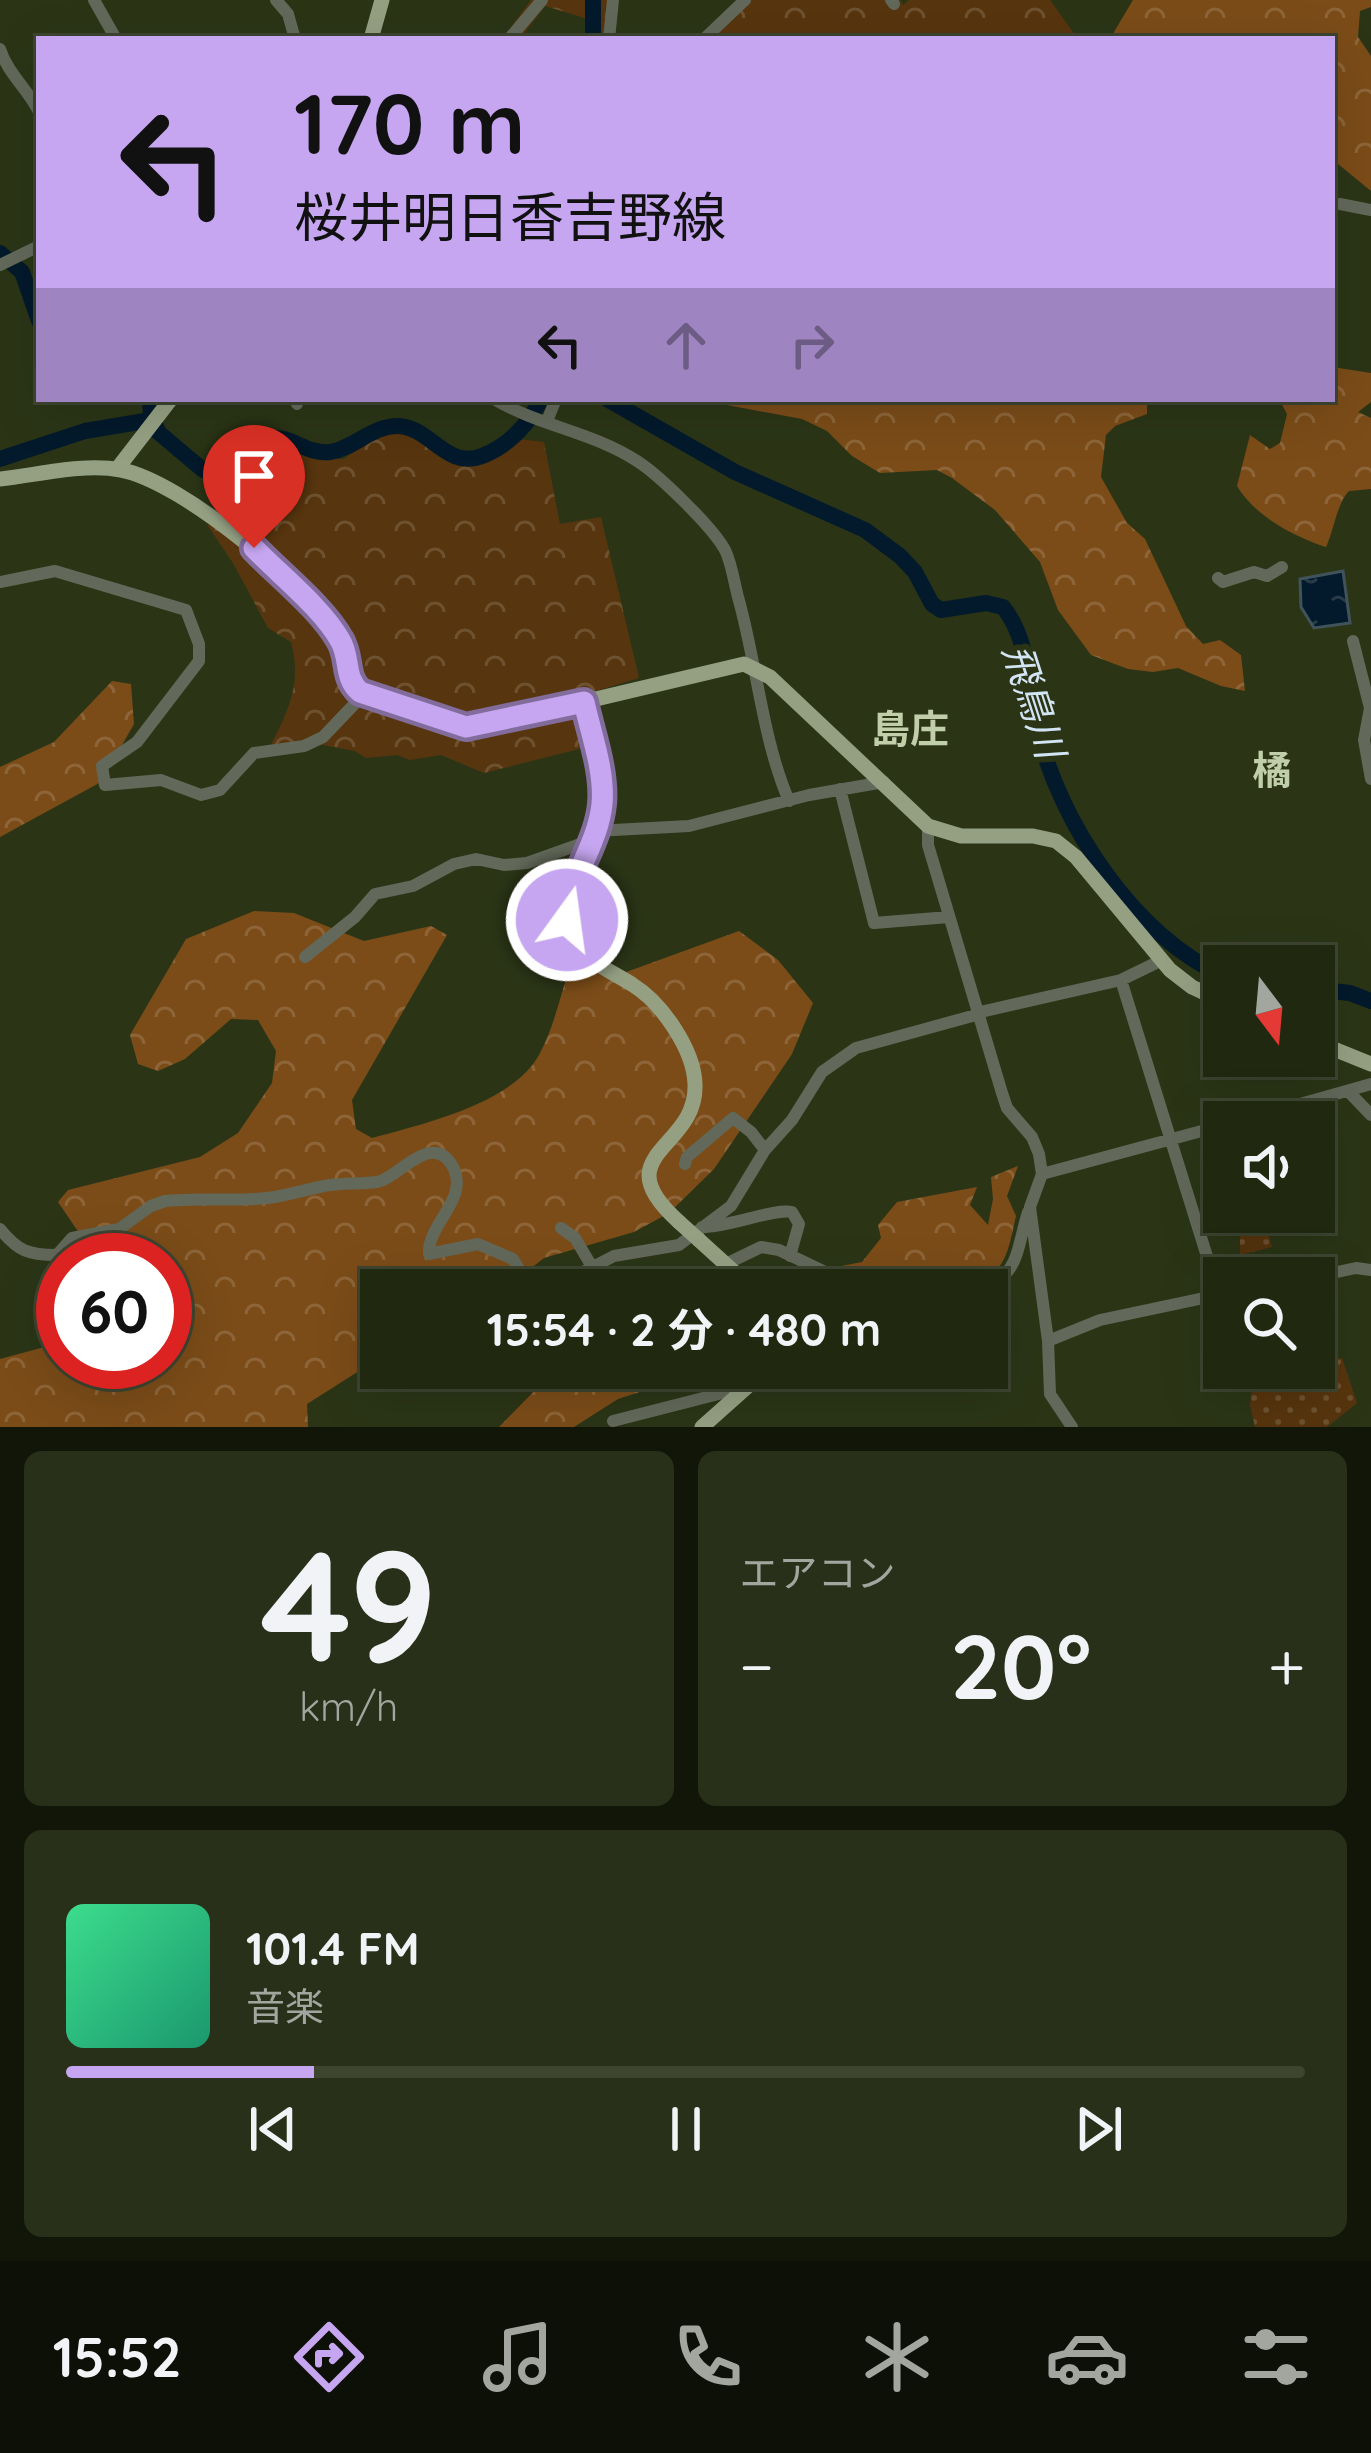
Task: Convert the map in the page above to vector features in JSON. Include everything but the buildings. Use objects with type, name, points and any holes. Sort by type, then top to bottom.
[{"type":"main road","points":[[372,36],[382,0]]},
{"type":"main road","points":[[117,469],[169,402]]},
{"type":"main road","points":[[0,479],[117,469],[149,480],[254,548],[336,633],[345,651],[349,679],[364,694],[466,727],[744,664],[756,669],[928,826],[961,836],[1034,836],[1057,841],[1076,856],[1162,960],[1203,993]]},
{"type":"main road","points":[[584,702],[602,803],[568,895],[570,934],[594,963],[639,988],[677,1034],[696,1086],[692,1112],[655,1153],[649,1167],[656,1201],[700,1234],[731,1269]]},
{"type":"main road","points":[[1335,1049],[1371,1064]]},
{"type":"main road","points":[[702,1427],[745,1389]]},
{"type":"street","points":[[94,0],[114,36]]},
{"type":"street","points":[[276,0],[288,14],[294,36]]},
{"type":"street","points":[[512,36],[542,0]]},
{"type":"street","points":[[609,36],[613,0]]},
{"type":"street","points":[[707,36],[745,0]]},
{"type":"street","points":[[0,49],[6,66],[36,105]]},
{"type":"street","points":[[1357,198],[1371,208]]},
{"type":"street","points":[[1340,204],[1371,208]]},
{"type":"street","points":[[0,265],[36,247]]},
{"type":"street","points":[[500,402],[604,442],[641,464],[681,496],[726,551],[777,774],[788,801]]},
{"type":"street","points":[[547,421],[555,402]]},
{"type":"street","points":[[1219,578],[1222,582],[1254,572],[1267,576],[1282,567]]},
{"type":"street","points":[[0,582],[56,571],[186,610],[199,644],[199,661],[137,742],[102,766],[105,784],[161,780],[201,795],[220,790],[254,753],[304,746],[322,737],[364,694]]},
{"type":"street","points":[[1353,641],[1370,707],[1364,740],[1371,778]]},
{"type":"street","points":[[305,957],[355,917],[375,894],[413,886],[454,864],[476,860],[526,863],[592,836],[662,830],[884,782]]},
{"type":"street","points":[[839,789],[874,923],[949,917]]},
{"type":"street","points":[[928,826],[928,845],[976,1014],[1007,1108],[1032,1137],[1042,1174],[1008,1274]]},
{"type":"street","points":[[700,1234],[731,1206],[822,1072],[856,1048],[1120,980],[1162,960]]},
{"type":"street","points":[[1120,980],[1209,1257]]},
{"type":"street","points":[[1312,1101],[1371,1084]]},
{"type":"street","points":[[1348,1091],[1371,1114]]},
{"type":"street","points":[[685,1164],[687,1157],[733,1118],[765,1150]]},
{"type":"street","points":[[1042,1174],[1203,1130]]},
{"type":"street","points":[[0,1228],[15,1248],[30,1255],[57,1256],[72,1238],[119,1229],[165,1201],[270,1198],[384,1181],[410,1158],[427,1153],[452,1164],[456,1179],[449,1210],[431,1234],[429,1254],[478,1244],[513,1259],[519,1269]]},
{"type":"street","points":[[1030,1207],[1048,1341],[1050,1394],[1072,1427]]},
{"type":"street","points":[[584,1269],[614,1256],[679,1245],[776,1211],[792,1212],[799,1224],[790,1256]]},
{"type":"street","points":[[561,1228],[575,1238],[591,1265]]},
{"type":"street","points":[[726,1264],[761,1247],[818,1269]]},
{"type":"street","points":[[1335,1272],[1371,1270]]},
{"type":"street","points":[[1048,1341],[1100,1321],[1203,1298]]},
{"type":"street","points":[[613,1421],[739,1389]]},
{"type":"green space","points":[[531,0],[618,0],[615,36],[599,36],[598,22],[545,6],[522,36],[504,36]]},
{"type":"green space","points":[[740,0],[900,0],[903,5],[909,0],[1050,0],[1076,36],[704,36]]},
{"type":"green space","points":[[1133,0],[1371,0],[1371,7],[1360,11],[1358,37],[1371,56],[1371,191],[1335,161],[1335,36],[1115,36]]},
{"type":"green space","points":[[1335,367],[1371,373],[1371,402],[1358,412],[1371,418],[1371,489],[1349,491],[1345,496],[1326,547],[1276,524],[1237,486],[1250,435],[1270,449],[1280,443],[1287,414],[1281,402],[1335,402]]},
{"type":"green space","points":[[724,402],[1147,402],[1147,414],[1115,426],[1106,435],[1101,477],[1127,523],[1145,539],[1186,626],[1203,644],[1220,640],[1241,655],[1245,691],[1178,668],[1128,669],[1091,655],[1058,610],[1040,562],[995,510],[952,478],[937,470],[880,473],[852,456],[827,431],[802,419]]},
{"type":"green space","points":[[401,430],[469,464],[483,462],[518,439],[544,442],[560,524],[601,517],[639,678],[579,696],[587,747],[484,773],[441,755],[410,760],[397,755],[366,758],[355,751],[318,744],[270,747],[292,696],[294,657],[291,642],[268,628],[208,526],[221,507],[228,472],[263,445],[281,441],[323,459],[344,459],[365,442]]},
{"type":"green space","points":[[112,681],[131,684],[134,724],[101,782],[0,837],[0,767],[54,742]]},
{"type":"green space","points":[[254,911],[294,913],[364,941],[431,926],[447,935],[352,1100],[356,1129],[372,1138],[464,1110],[509,1087],[526,1072],[550,1032],[573,957],[618,975],[739,931],[778,960],[813,1003],[792,1054],[714,1169],[669,1213],[634,1232],[544,1258],[530,1269],[360,1269],[360,1370],[307,1404],[308,1427],[0,1427],[0,1359],[36,1349],[36,1389],[192,1389],[192,1233],[79,1233],[58,1202],[68,1190],[200,1157],[238,1133],[272,1083],[276,1051],[258,1020],[231,1019],[185,1059],[158,1071],[138,1064],[130,1035],[186,939]]},
{"type":"green space","points":[[1018,1166],[1007,1196],[1016,1216],[1010,1243],[997,1269],[826,1269],[862,1262],[881,1238],[878,1225],[897,1202],[977,1187],[970,1205],[988,1225],[991,1177]]},
{"type":"green space","points":[[1240,1233],[1268,1233],[1272,1247],[1240,1255]]},
{"type":"green space","points":[[1342,1358],[1357,1403],[1327,1427],[1255,1427],[1252,1389],[1335,1389],[1335,1360]]},
{"type":"green space","points":[[536,1389],[649,1389],[618,1399],[574,1427],[499,1427]]},
{"type":"water","points":[[1343,571],[1350,623],[1314,628],[1301,607],[1300,579]]},
{"type":"waterway","name":"飛鳥川","points":[[593,0],[593,36]]},
{"type":"waterway","points":[[0,253],[22,272],[36,312]]},
{"type":"waterway","points":[[150,402],[157,429]]},
{"type":"waterway","points":[[0,459],[85,431],[145,421],[203,470],[222,467],[268,439],[330,452],[380,429],[399,426],[459,458],[470,459],[510,440],[539,402]]},
{"type":"waterway","name":"飛鳥川","points":[[612,402],[735,472],[865,530],[900,556],[941,610],[986,603],[1003,607],[1024,650],[1049,766],[1083,839],[1132,906],[1160,934],[1203,965]]},
{"type":"waterway","name":"飛鳥川","points":[[1335,991],[1371,1001]]},
{"type":"district","name":"島庄","points":[[910,729]]},
{"type":"district","name":"橘","points":[[1272,770]]},
{"type":"route","points":[[254,548],[336,633],[345,651],[349,679],[360,692],[466,727],[584,702],[602,803],[568,895],[567,920]]}]
